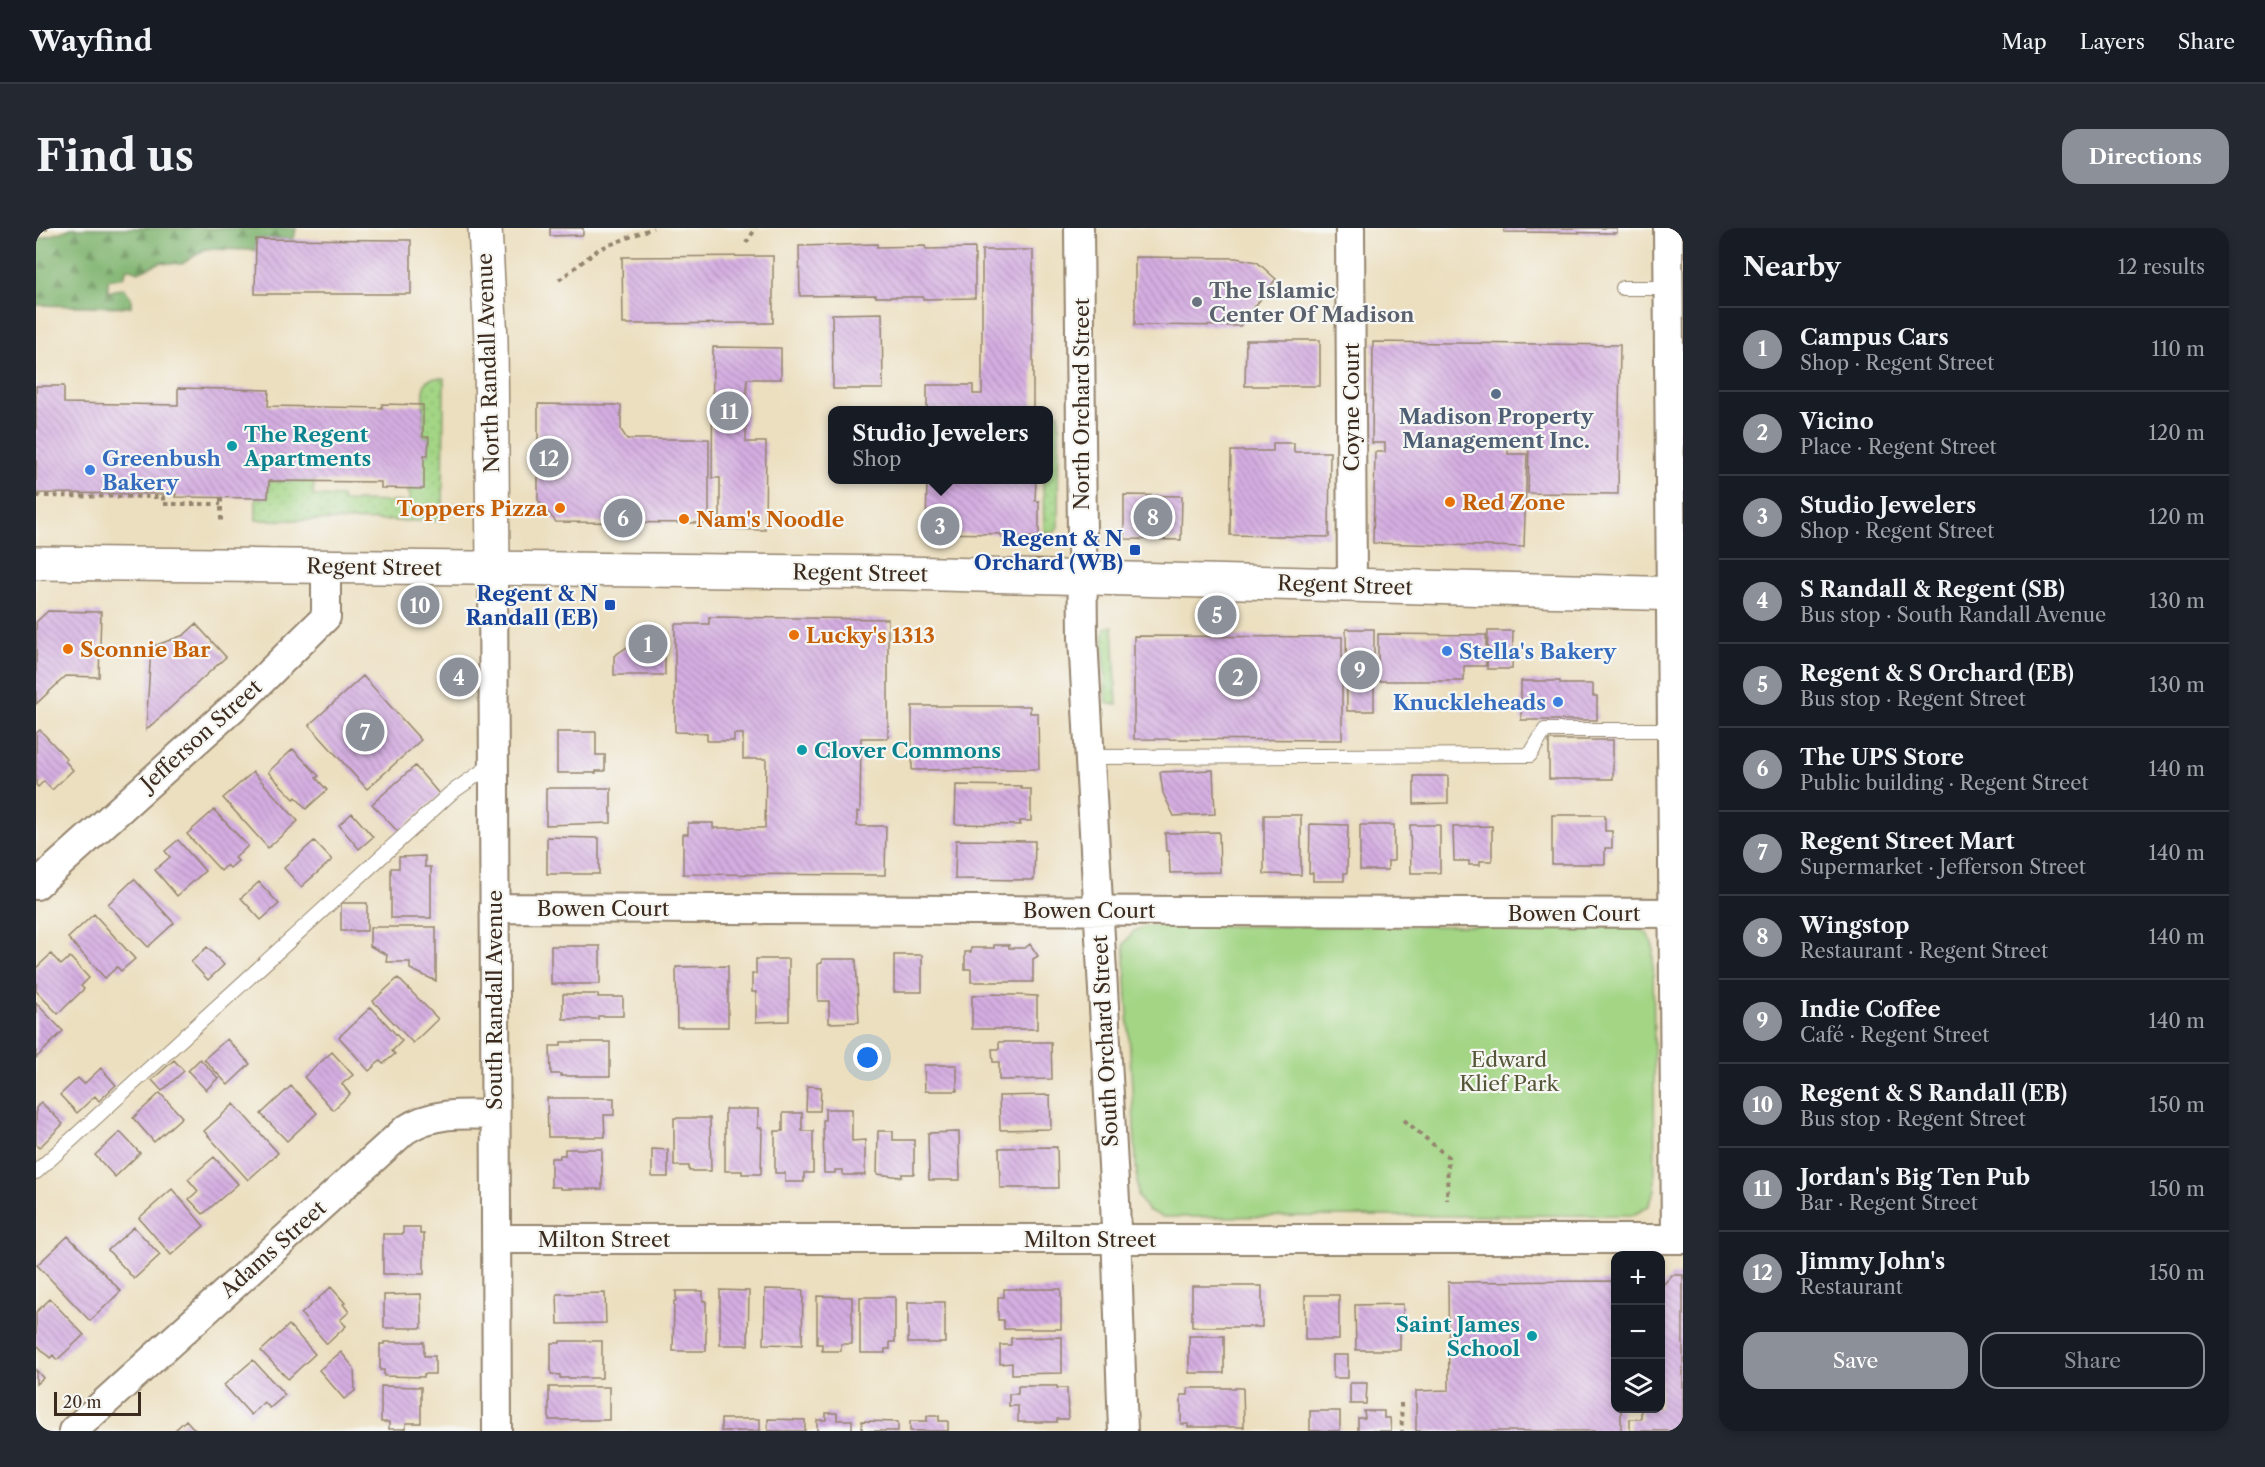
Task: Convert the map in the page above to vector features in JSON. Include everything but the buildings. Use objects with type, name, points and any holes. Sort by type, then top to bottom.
[{"type":"main road","name":"North Randall Avenue","points":[[485,228],[491,340],[493,569]]},
{"type":"main road","name":"Regent Street","points":[[36,563],[904,573],[1677,594]]},
{"type":"street","name":"North Orchard Street","points":[[1079,228],[1082,579]]},
{"type":"street","name":"Coyne Court","points":[[1350,228],[1352,585]]},
{"type":"street","points":[[1668,228],[1677,594],[1672,730],[1678,913],[1679,1239]]},
{"type":"street","name":"Jefferson Street","points":[[36,885],[245,697],[326,617],[327,567]]},
{"type":"street","name":"South Randall Avenue","points":[[493,569],[497,1431]]},
{"type":"street","name":"South Orchard Street","points":[[1082,579],[1083,638],[1123,1431]]},
{"type":"street","name":"Bowen Court","points":[[494,908],[1678,913]]},
{"type":"street","name":"Adams Street","points":[[73,1431],[405,1130],[429,1118],[468,1114],[495,1115]]},
{"type":"street","name":"Milton Street","points":[[496,1239],[1679,1239]]},
{"type":"lane","points":[[1623,288],[1668,288]]},
{"type":"lane","points":[[1090,757],[1530,755],[1545,730],[1672,730]]},
{"type":"lane","points":[[36,1172],[451,793],[494,763]]},
{"type":"path","points":[[36,232],[48,228]]},
{"type":"path","points":[[559,280],[599,249],[653,228]]},
{"type":"path","points":[[746,243],[756,228]]},
{"type":"path","points":[[36,496],[163,497],[163,504],[222,504]]},
{"type":"path","points":[[222,498],[222,524]]},
{"type":"path","points":[[1404,1120],[1448,1157],[1447,1200]]},
{"type":"path","points":[[1401,1403],[1402,1431]]},
{"type":"green space","points":[[72,228],[296,228],[294,239],[256,239],[256,250],[205,249],[182,264],[161,262],[138,272],[128,268],[123,277],[108,280],[108,292],[123,288],[131,297],[131,307],[36,305],[36,240]]},
{"type":"green space","points":[[444,378],[443,521],[256,520],[256,498],[268,498],[269,481],[314,481],[313,496],[342,497],[342,501],[409,502],[409,488],[424,455],[428,455],[429,437],[423,437],[424,386],[427,380]]},
{"type":"green space","points":[[1053,413],[1059,413],[1058,527],[1055,532],[1044,533],[1043,484],[1053,484]]},
{"type":"green space","points":[[1113,626],[1117,705],[1106,703],[1103,637],[1105,628]]},
{"type":"green space","name":"Edward Klief Park","points":[[1146,926],[1630,926],[1647,933],[1653,946],[1655,1191],[1648,1207],[1633,1215],[1163,1217],[1147,1210],[1138,1196],[1124,944],[1134,931]]},
{"type":"place","name":"The Islamic Center Of Madison","points":[[1197,302]]},
{"type":"place","name":"Madison Property Management Inc.","points":[[1496,394]]},
{"type":"place","name":"Jordan's Big Ten Pub","points":[[729,411]]},
{"type":"place","name":"The Regent Apartments","points":[[232,446]]},
{"type":"place","name":"Jimmy John's","points":[[549,458]]},
{"type":"place","name":"Greenbush Bakery","points":[[90,470]]},
{"type":"place","name":"Red Zone","points":[[1450,502]]},
{"type":"place","name":"Toppers Pizza","points":[[560,508]]},
{"type":"place","name":"Wingstop","points":[[1153,517]]},
{"type":"place","name":"The UPS Store","points":[[623,518]]},
{"type":"place","name":"Nam's Noodle","points":[[684,519]]},
{"type":"place","name":"Studio Jewelers","points":[[940,526]]},
{"type":"place","name":"Regent & N Orchard (WB)","points":[[1135,550]]},
{"type":"place","name":"Regent & S Randall (EB)","points":[[420,605]]},
{"type":"place","name":"Regent & N Randall (EB)","points":[[610,605]]},
{"type":"place","name":"Regent & S Orchard (EB)","points":[[1217,615]]},
{"type":"place","name":"Lucky's 1313","points":[[794,635]]},
{"type":"place","name":"Campus Cars","points":[[648,644]]},
{"type":"place","name":"Sconnie Bar","points":[[68,649]]},
{"type":"place","name":"Stella's Bakery","points":[[1447,651]]},
{"type":"place","name":"Indie Coffee","points":[[1360,670]]},
{"type":"place","name":"S Randall & Regent (SB)","points":[[459,677]]},
{"type":"place","name":"Vicino","points":[[1238,677]]},
{"type":"place","name":"Knuckleheads","points":[[1558,702]]},
{"type":"place","name":"Regent Street Mart","points":[[365,732]]},
{"type":"place","name":"Clover Commons","points":[[802,750]]},
{"type":"place","name":"Saint James School","points":[[1532,1336]]}]
